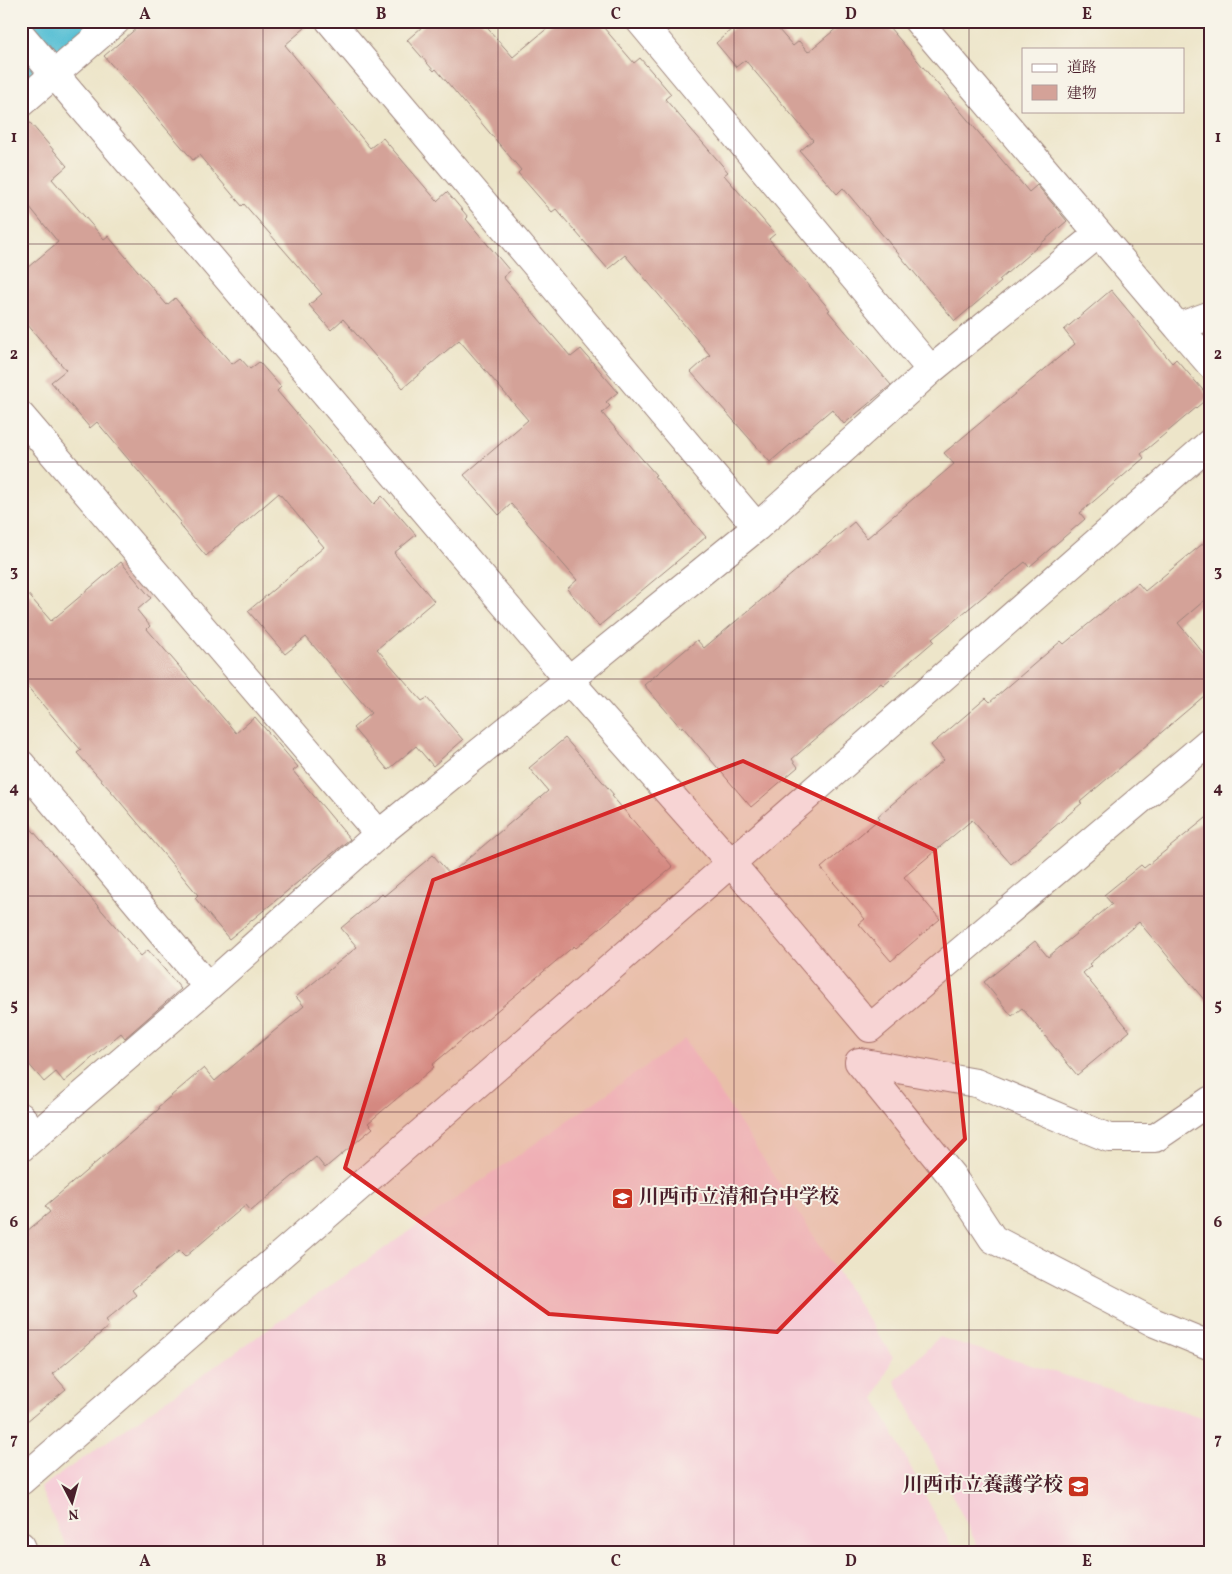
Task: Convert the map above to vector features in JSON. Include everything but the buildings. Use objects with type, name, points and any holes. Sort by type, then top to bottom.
[{"type":"street","points":[[21,103],[116,21]]},
{"type":"street","points":[[330,21],[757,527]]},
{"type":"street","points":[[640,21],[930,370]]},
{"type":"street","points":[[918,21],[1211,365]]},
{"type":"street","points":[[21,35],[568,680],[732,863],[870,1028],[1211,740]]},
{"type":"street","points":[[26,1133],[208,987],[379,834],[757,527],[930,370],[1098,234]]},
{"type":"street","points":[[1178,327],[1211,315]]},
{"type":"street","points":[[21,416],[379,834]]},
{"type":"street","points":[[21,1482],[732,863],[1211,442]]},
{"type":"street","points":[[21,764],[208,987]]},
{"type":"street","points":[[1211,1100],[1155,1138],[1109,1138],[976,1083],[859,1062],[951,1175],[993,1239],[1155,1323],[1211,1346]]},
{"type":"street","points":[[21,1546],[24,1553]]},
{"type":"highlighted area","points":[[743,761],[935,850],[965,1139],[777,1332],[549,1314],[345,1168],[433,880]]},
{"type":"shaded area","name":"川西市立清和台中学校","points":[[685,1039],[893,1357],[875,1398],[955,1553],[69,1553],[40,1488]]},
{"type":"shaded area","name":"川西市立養護学校","points":[[939,1337],[1211,1420],[1211,1553],[981,1553],[895,1381]]},
{"type":"waterway","points":[[21,47],[51,21]]},
{"type":"place","name":"川西市立清和台中学校","points":[[623,1198]]},
{"type":"place","name":"川西市立養護学校","points":[[1079,1486]]}]
